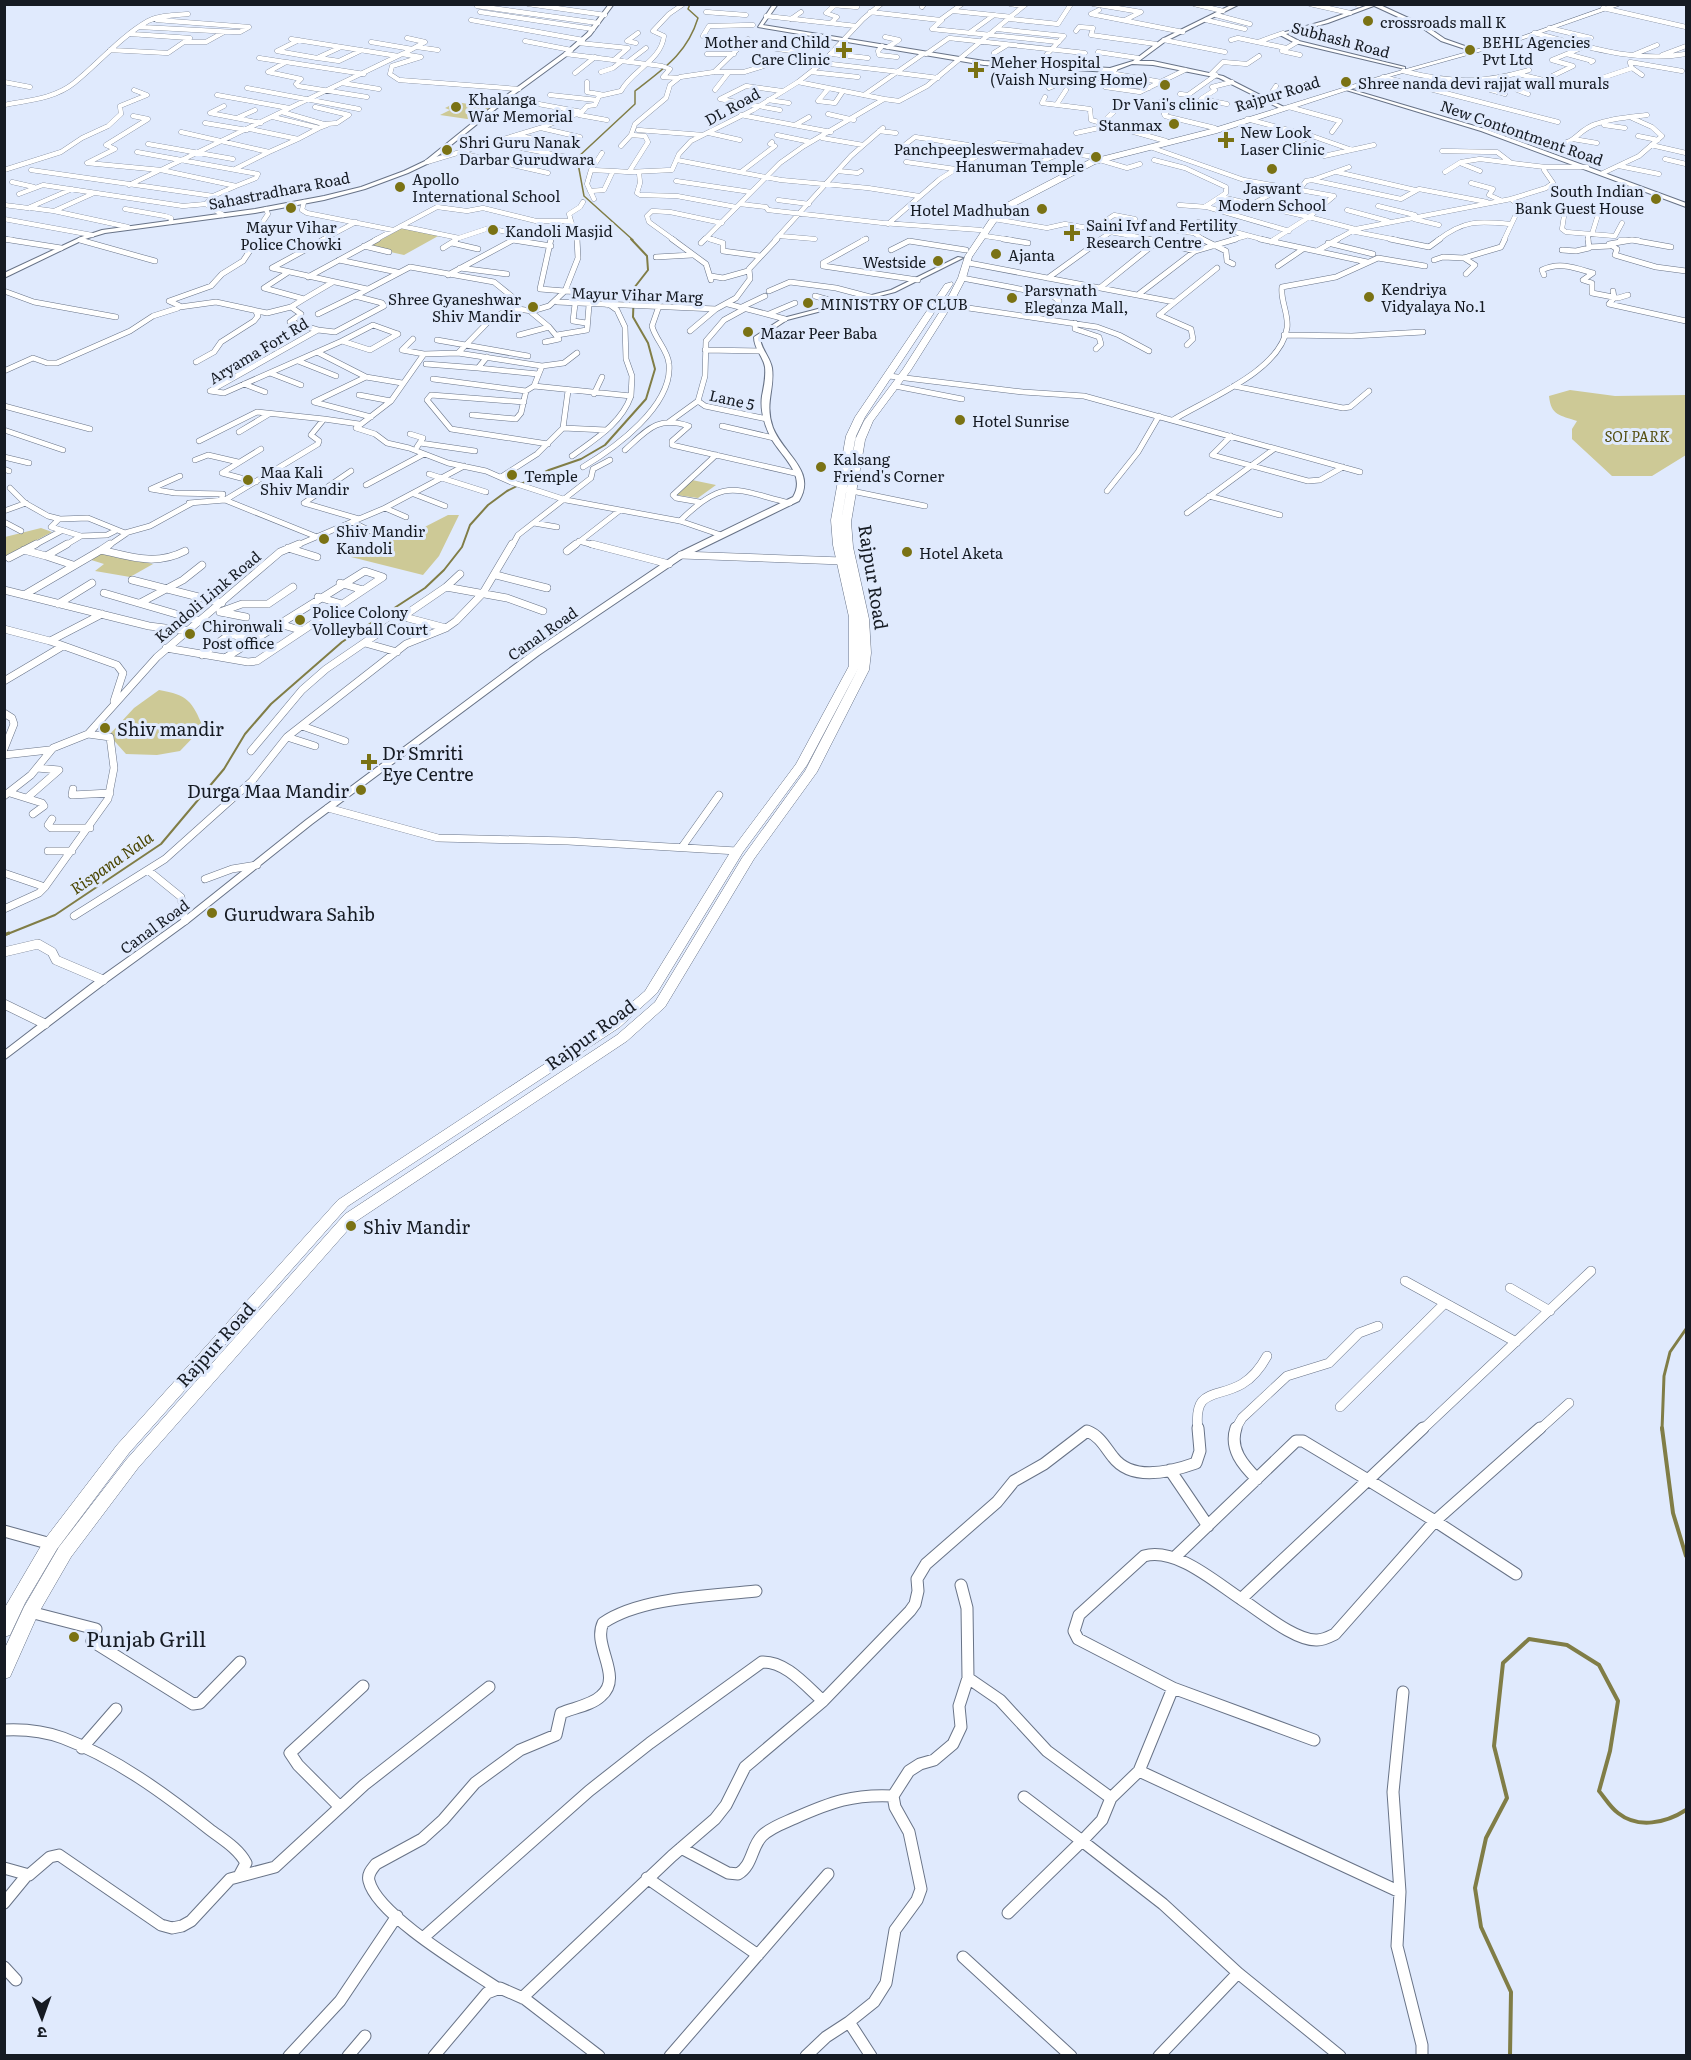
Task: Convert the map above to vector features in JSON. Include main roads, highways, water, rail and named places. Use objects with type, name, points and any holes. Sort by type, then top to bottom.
[{"type":"main road","name":"Sahastradhara Road","points":[[4,276],[92,235],[128,227],[304,202],[363,188],[427,162],[569,52],[596,26],[612,4]]},
{"type":"main road","name":"Rajpur Road","points":[[1476,50],[1621,4]]},
{"type":"main road","points":[[1376,5],[1424,27],[1443,40],[1476,50]]},
{"type":"main road","name":"Rajpur Road","points":[[1347,88],[1534,33],[1609,7]]},
{"type":"main road","name":"Rajpur Road","points":[[983,233],[990,216],[999,208],[1059,174],[1098,159],[1215,128],[1403,70]]},
{"type":"main road","name":"Rajpur Road","points":[[4,1672],[17,1601],[51,1544],[123,1449],[343,1203],[615,1024],[650,993],[737,851],[801,765],[854,666],[854,617],[836,520],[860,440],[938,302],[966,257],[1000,210],[1098,159],[1214,130],[1285,107]]},
{"type":"main road","name":"Rajpur Road","points":[[895,379],[948,305],[962,278],[966,257]]},
{"type":"main road","name":"Rajpur Road","points":[[11,1628],[30,1612],[65,1552],[132,1464],[350,1218],[622,1038],[660,1004],[748,858],[811,772],[864,670],[864,620],[848,547],[846,490]]},
{"type":"waterway","name":"Rispana Nala","points":[[633,240],[584,196],[577,158],[635,104],[635,91],[681,51],[698,18],[688,9],[690,4]]},
{"type":"waterway","name":"Rispana Nala","points":[[5,935],[55,915],[161,844],[224,769],[245,734],[271,704],[342,642],[425,588],[444,570],[462,547],[470,525],[488,505],[507,491],[549,470],[581,459],[605,445],[646,399],[655,369],[648,343],[633,317],[634,288],[648,270],[647,256],[631,239]]},
{"type":"waterway","name":"Rispana Nala","points":[[4,935],[9,933]]},
{"type":"waterway","points":[[1662,1428],[1664,1376],[1670,1352],[1686,1329]]},
{"type":"waterway","points":[[1662,1428],[1673,1513],[1686,1556]]},
{"type":"waterway","points":[[1510,2056],[1511,1992],[1481,1927],[1475,1888],[1486,1838],[1507,1798],[1494,1746],[1503,1663],[1529,1639],[1567,1645],[1599,1665],[1618,1701],[1610,1751],[1599,1791],[1615,1811],[1626,1818],[1643,1823],[1661,1821],[1686,1810]]},
{"type":"place","name":"crossroads mall K","points":[[1368,21]]},
{"type":"place","name":"Mother and Child Care Clinic","points":[[844,50]]},
{"type":"place","name":"BEHL Agencies Pvt Ltd","points":[[1470,50]]},
{"type":"place","name":"Meher Hospital (Vaish Nursing Home)","points":[[976,70]]},
{"type":"place","name":"Shree nanda devi rajjat wall murals","points":[[1346,82]]},
{"type":"place","name":"Dr Vani's clinic","points":[[1165,85]]},
{"type":"place","name":"Khalanga War Memorial","points":[[456,107]]},
{"type":"place","name":"Stanmax","points":[[1174,124]]},
{"type":"place","name":"New Look Laser Clinic","points":[[1226,140]]},
{"type":"place","name":"Shri Guru Nanak Darbar Gurudwara","points":[[447,150]]},
{"type":"place","name":"Panchpeepleswermahadev Hanuman Temple","points":[[1096,157]]},
{"type":"place","name":"Jaswant Modern School","points":[[1272,169]]},
{"type":"place","name":"Apollo International School","points":[[400,187]]},
{"type":"place","name":"South Indian Bank Guest House","points":[[1656,199]]},
{"type":"place","name":"Mayur Vihar Police Chowki","points":[[291,208]]},
{"type":"place","name":"Hotel Madhuban","points":[[1042,209]]},
{"type":"place","name":"Kandoli Masjid","points":[[493,230]]},
{"type":"place","name":"Saini Ivf and Fertility Research Centre","points":[[1072,233]]},
{"type":"place","name":"Ajanta","points":[[996,254]]},
{"type":"place","name":"Westside","points":[[938,261]]},
{"type":"place","name":"Kendriya Vidyalaya No.1","points":[[1369,297]]},
{"type":"place","name":"Parsvnath Eleganza Mall,","points":[[1012,298]]},
{"type":"place","name":"MINISTRY OF CLUB","points":[[808,303]]},
{"type":"place","name":"Shree Gyaneshwar Shiv Mandir","points":[[533,307]]},
{"type":"place","name":"Mazar Peer Baba","points":[[748,332]]},
{"type":"place","name":"Hotel Sunrise","points":[[960,420]]},
{"type":"place","name":"Kalsang Friend's Corner","points":[[821,467]]},
{"type":"place","name":"Temple","points":[[512,475]]},
{"type":"place","name":"Maa Kali Shiv Mandir","points":[[248,480]]},
{"type":"place","name":"Shiv Mandir Kandoli","points":[[324,539]]},
{"type":"place","name":"Hotel Aketa","points":[[907,552]]},
{"type":"place","name":"Police Colony Volleyball Court","points":[[300,620]]},
{"type":"place","name":"Chironwali Post office","points":[[190,634]]},
{"type":"place","name":"Shiv mandir","points":[[105,728]]},
{"type":"place","name":"Dr Smriti Eye Centre","points":[[369,762]]},
{"type":"place","name":"Durga Maa Mandir","points":[[361,790]]},
{"type":"place","name":"Gurudwara Sahib","points":[[212,913]]},
{"type":"place","name":"Shiv Mandir","points":[[351,1226]]},
{"type":"place","name":"Punjab Grill","points":[[74,1637]]},
{"type":"park label","name":"SOI PARK","points":[[1637,435]]}]
